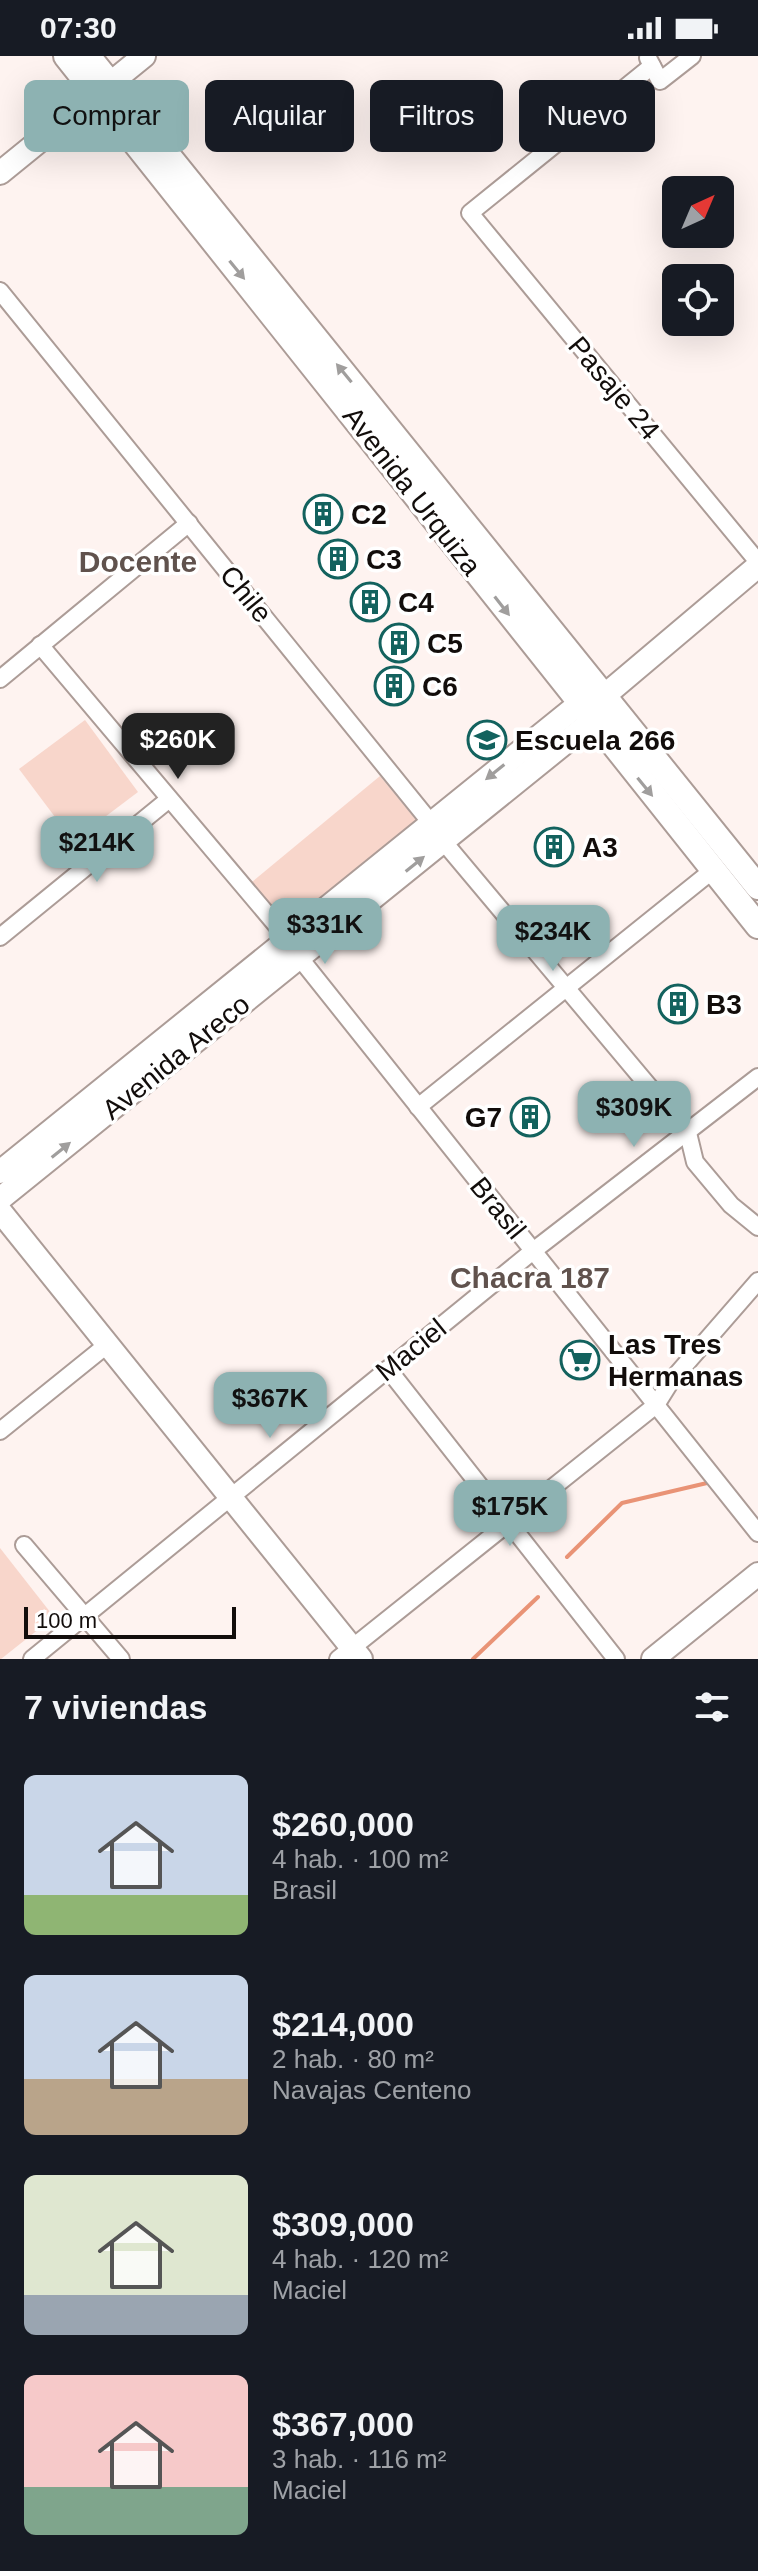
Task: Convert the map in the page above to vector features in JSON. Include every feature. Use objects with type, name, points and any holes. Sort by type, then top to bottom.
[{"type":"main road","name":"Avenida Urquiza","points":[[66,56],[94,80]]},
{"type":"main road","name":"Avenida Urquiza","points":[[88,56],[100,80]]},
{"type":"main road","points":[[115,80],[144,56]]},
{"type":"main road","points":[[0,173],[26,152]]},
{"type":"main road","name":"Avenida Urquiza","points":[[153,152],[585,713],[758,926]]},
{"type":"main road","name":"Avenida Urquiza","points":[[156,152],[758,887]]},
{"type":"main road","name":"Avenida Areco","points":[[0,1172],[293,948],[585,713],[758,564]]},
{"type":"main road","name":"Avenida Areco","points":[[0,1199],[293,948]]},
{"type":"main road","points":[[0,1211],[231,1497],[350,1655]]},
{"type":"main road","points":[[653,1659],[758,1574]]},
{"type":"main road","points":[[676,1659],[758,1593]]},
{"type":"street","points":[[653,68],[692,56]]},
{"type":"street","name":"Pasaje 24","points":[[653,68],[470,213],[758,564]]},
{"type":"street","name":"Chile","points":[[0,291],[437,832],[688,1133],[695,1162],[731,1205],[758,1227]]},
{"type":"street","points":[[0,679],[189,523]]},
{"type":"street","name":"Brasil","points":[[40,645],[293,948],[758,1533]]},
{"type":"street","points":[[0,937],[168,800]]},
{"type":"street","points":[[418,1107],[713,870]]},
{"type":"street","name":"Maciel","points":[[32,1659],[533,1251],[758,1077]]},
{"type":"street","points":[[350,1655],[656,1405],[671,1381],[758,1281]]},
{"type":"street","points":[[0,1431],[108,1344]]},
{"type":"street","points":[[388,1369],[616,1659]]},
{"type":"street","points":[[24,1545],[121,1659]]},
{"type":"shaded area","points":[[85,720],[138,792],[73,841],[19,769]]},
{"type":"shaded area","points":[[380,776],[416,820],[288,926],[252,882]]},
{"type":"shaded area","points":[[0,1548],[54,1617],[1,1659],[0,1659]]},
{"type":"waterway","points":[[567,1557],[622,1503],[707,1483]]},
{"type":"waterway","points":[[473,1659],[538,1597]]},
{"type":"place","name":"C2","points":[[323,514]]},
{"type":"place","name":"C3","points":[[338,559]]},
{"type":"place","name":"C4","points":[[370,602]]},
{"type":"place","name":"C5","points":[[399,643]]},
{"type":"place","name":"C6","points":[[394,686]]},
{"type":"place","name":"Escuela 266","points":[[487,740]]},
{"type":"place","name":"A3","points":[[554,847]]},
{"type":"place","name":"B3","points":[[678,1004]]},
{"type":"place","name":"G7","points":[[530,1117]]},
{"type":"place","name":"Las Tres Hermanas","points":[[580,1360]]},
{"type":"district","name":"Docente","points":[[138,561]]},
{"type":"district","name":"Chacra 187","points":[[530,1277]]}]
